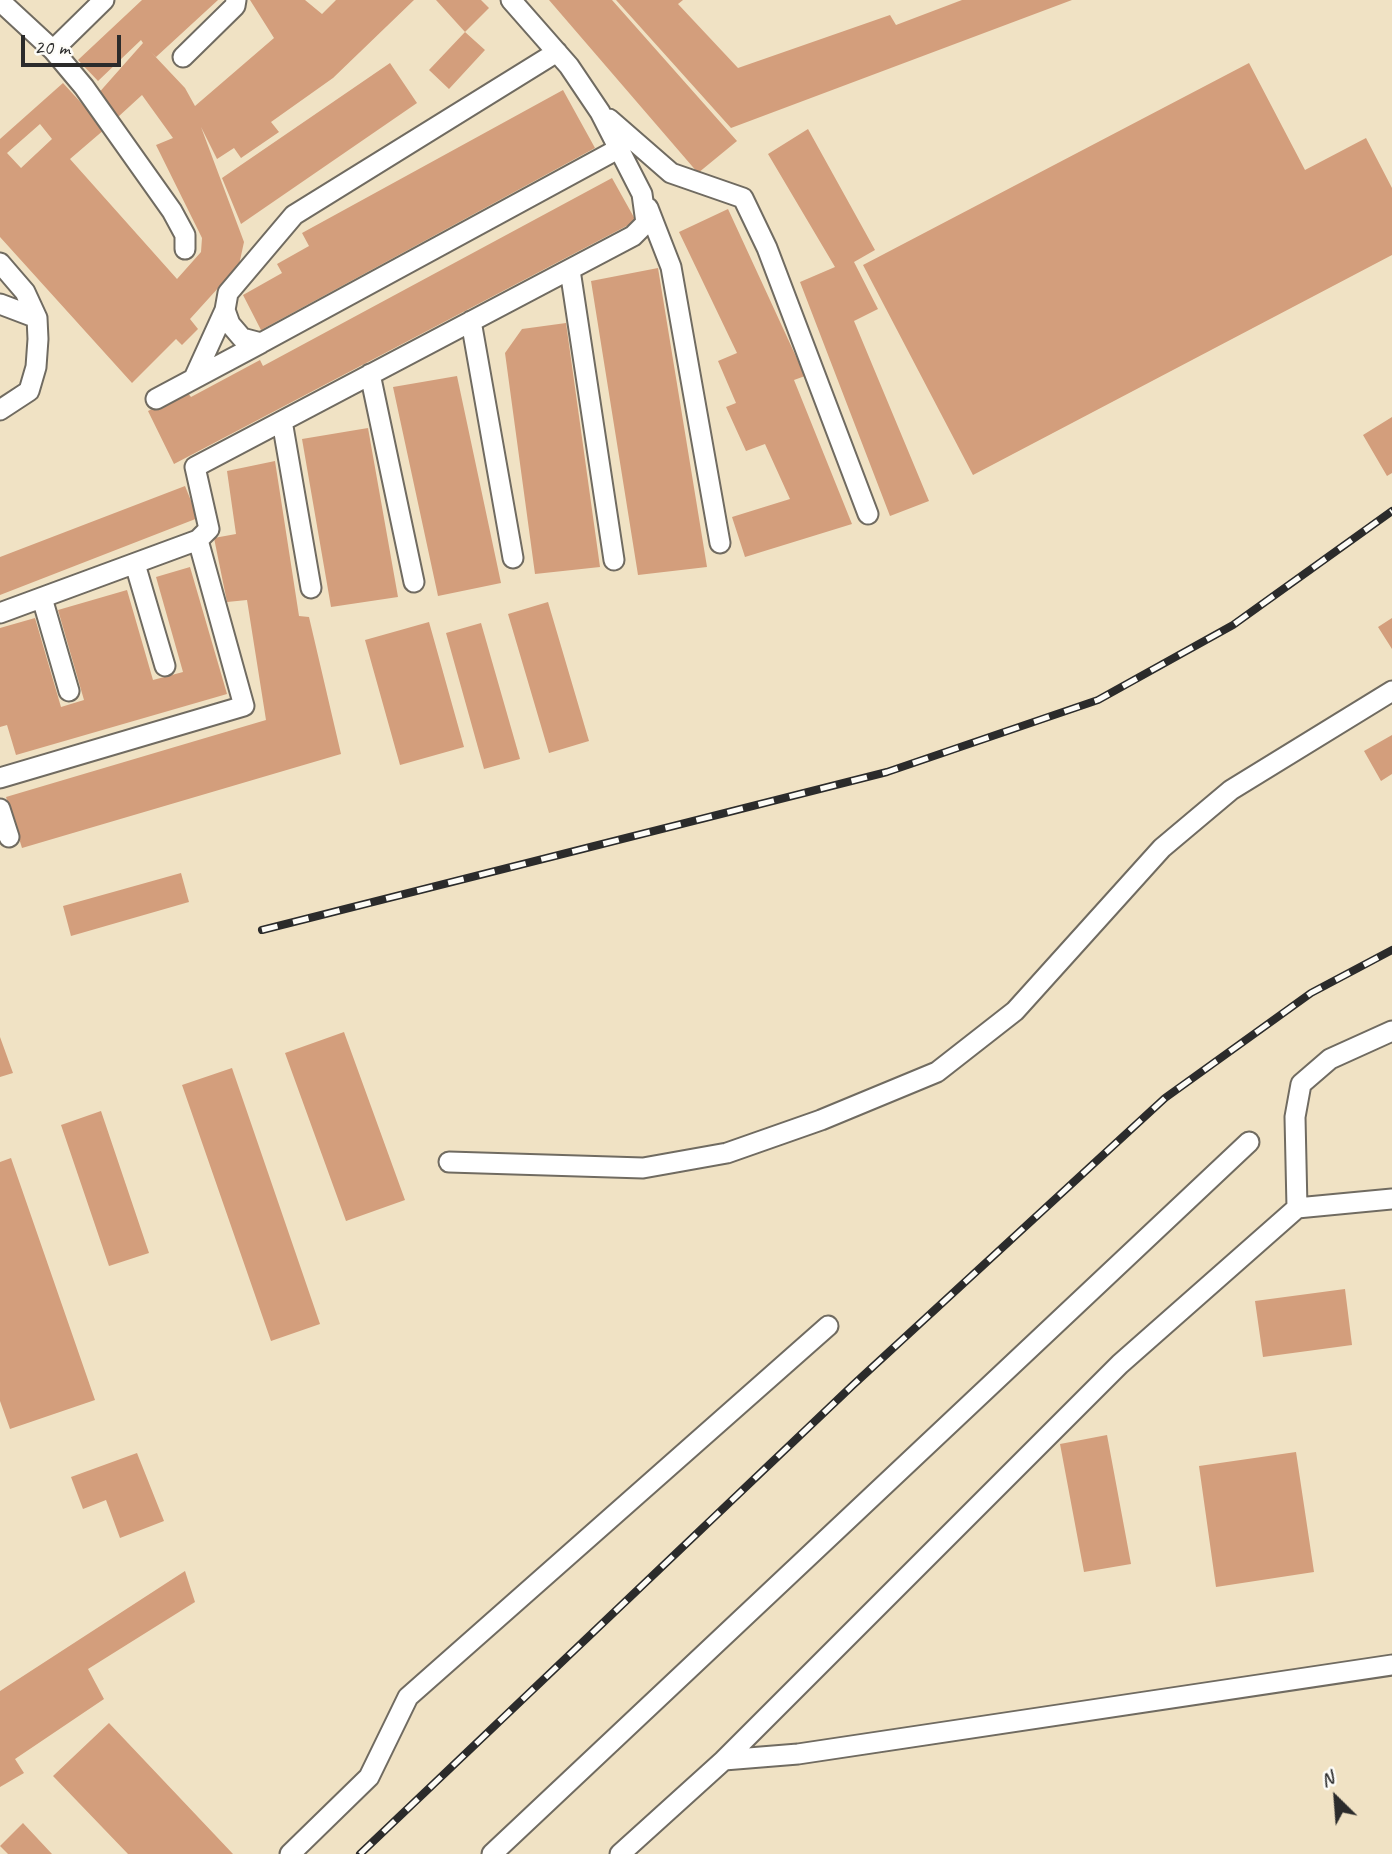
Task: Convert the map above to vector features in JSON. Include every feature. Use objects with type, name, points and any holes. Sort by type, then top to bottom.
[{"type":"lane","points":[[53,50],[104,0]]},
{"type":"lane","points":[[183,57],[235,6],[236,0]]},
{"type":"lane","points":[[511,0],[556,52],[600,112],[642,194],[671,267],[720,543]]},
{"type":"lane","points":[[0,1],[53,50],[84,87],[172,211],[186,235],[186,249]]},
{"type":"lane","points":[[194,378],[225,310],[228,293],[294,215],[556,52]]},
{"type":"lane","points":[[600,112],[671,173],[743,198],[767,248],[868,514]]},
{"type":"lane","points":[[156,399],[618,149]]},
{"type":"lane","points":[[0,613],[198,540],[209,528],[195,467],[632,236],[646,223],[642,194]]},
{"type":"lane","points":[[0,263],[25,292],[37,318],[36,367],[29,391],[0,410]]},
{"type":"lane","points":[[570,270],[614,560]]},
{"type":"lane","points":[[0,304],[37,318]]},
{"type":"lane","points":[[225,310],[230,324],[242,338],[261,343]]},
{"type":"lane","points":[[471,321],[513,558]]},
{"type":"lane","points":[[370,374],[414,582]]},
{"type":"lane","points":[[282,421],[311,588]]},
{"type":"lane","points":[[0,778],[244,706],[198,540]]},
{"type":"lane","points":[[135,564],[165,666]]},
{"type":"lane","points":[[42,598],[69,691]]},
{"type":"lane","points":[[449,1162],[643,1168],[727,1153],[821,1120],[937,1072],[1015,1012],[1162,848],[1231,790],[1392,691]]},
{"type":"lane","points":[[0,809],[9,837]]},
{"type":"lane","points":[[1297,1208],[1295,1117],[1301,1084],[1330,1059],[1392,1031]]},
{"type":"lane","points":[[492,1854],[1249,1142]]},
{"type":"lane","points":[[620,1854],[724,1760],[1120,1364],[1297,1208],[1392,1199]]},
{"type":"lane","points":[[289,1854],[369,1777],[408,1697],[828,1326]]},
{"type":"lane","points":[[724,1760],[798,1754],[1392,1665]]},
{"type":"building","points":[[142,0],[218,0],[156,57],[151,52],[185,88],[195,106],[274,38],[250,0],[305,0],[322,14],[336,0],[414,0],[333,78],[271,122],[279,132],[241,158],[234,148],[217,159],[201,127],[244,242],[239,265],[190,319],[198,329],[182,345],[176,339],[132,383],[0,237],[0,139],[63,83],[105,129],[70,159],[177,279],[201,252],[202,238],[156,145],[173,138],[142,95],[118,117],[96,96],[143,43],[141,40],[98,81],[78,60]],"holes":[[[40,124],[52,139],[21,168],[7,153]]]},
{"type":"building","points":[[436,0],[481,0],[489,8],[465,32]]},
{"type":"building","points":[[549,0],[612,0],[737,141],[698,173]]},
{"type":"building","points":[[616,0],[683,0],[678,4],[738,68],[890,15],[896,25],[962,0],[1072,0],[731,128]]},
{"type":"building","points":[[465,32],[485,50],[449,89],[429,70]]},
{"type":"building","points":[[390,63],[417,103],[241,224],[222,178]]},
{"type":"building","points":[[1249,63],[1305,170],[1366,138],[1392,188],[1392,255],[973,475],[863,265]]},
{"type":"building","points":[[563,90],[595,148],[261,330],[243,295],[282,273],[277,264],[309,246],[302,233]]},
{"type":"building","points":[[808,129],[875,250],[854,262],[878,309],[854,321],[929,501],[890,516],[800,282],[835,267],[768,154]]},
{"type":"building","points":[[612,178],[636,221],[174,464],[148,411],[187,392],[191,397],[260,360],[263,366]]},
{"type":"building","points":[[728,209],[805,376],[794,380],[852,524],[745,557],[732,517],[790,499],[765,444],[746,451],[726,407],[736,403],[718,361],[737,353],[679,232]]},
{"type":"building","points":[[658,268],[707,567],[638,575],[591,281]]},
{"type":"building","points":[[566,323],[600,567],[535,574],[505,353],[522,329]]},
{"type":"building","points":[[457,376],[501,583],[438,596],[393,387]]},
{"type":"building","points":[[1392,417],[1392,473],[1387,476],[1363,435]]},
{"type":"building","points":[[368,428],[398,597],[331,607],[302,439]]},
{"type":"building","points":[[275,461],[299,616],[309,617],[341,754],[22,848],[6,797],[266,720],[247,600],[227,602],[214,538],[236,534],[227,471]]},
{"type":"building","points":[[185,486],[198,518],[0,595],[0,557]]},
{"type":"building","points":[[190,567],[227,694],[16,755],[7,725],[0,727],[0,628],[35,618],[61,707],[84,700],[58,610],[127,590],[153,680],[183,672],[156,577]]},
{"type":"building","points":[[548,602],[589,741],[549,753],[508,614]]},
{"type":"building","points":[[1392,618],[1392,649],[1378,627]]},
{"type":"building","points":[[429,622],[464,747],[400,765],[365,640]]},
{"type":"building","points":[[481,623],[520,759],[484,769],[446,633]]},
{"type":"building","points":[[1392,735],[1392,774],[1381,781],[1364,751]]},
{"type":"building","points":[[181,873],[189,902],[71,936],[63,906]]},
{"type":"building","points":[[344,1032],[405,1200],[346,1221],[285,1053]]},
{"type":"building","points":[[0,1037],[13,1073],[0,1077]]},
{"type":"building","points":[[232,1068],[320,1324],[271,1341],[182,1085]]},
{"type":"building","points":[[101,1111],[149,1253],[109,1266],[61,1125]]},
{"type":"building","points":[[11,1158],[95,1400],[10,1429],[0,1401],[0,1162]]},
{"type":"building","points":[[1345,1289],[1352,1345],[1263,1357],[1255,1301]]},
{"type":"building","points":[[1107,1435],[1131,1564],[1084,1572],[1060,1444]]},
{"type":"building","points":[[1296,1452],[1314,1572],[1216,1587],[1199,1466]]},
{"type":"building","points":[[137,1453],[164,1521],[120,1538],[106,1500],[83,1509],[71,1477]]},
{"type":"building","points":[[185,1571],[195,1602],[88,1669],[104,1699],[15,1759],[24,1773],[0,1787],[0,1691]]},
{"type":"building","points":[[109,1723],[233,1854],[128,1854],[53,1776]]},
{"type":"building","points":[[23,1823],[52,1854],[8,1854],[0,1846]]},
{"type":"railway","points":[[262,930],[887,772],[1098,700],[1233,625],[1392,511]]},
{"type":"railway","points":[[360,1854],[853,1385],[1165,1098],[1311,993],[1392,950]]}]
